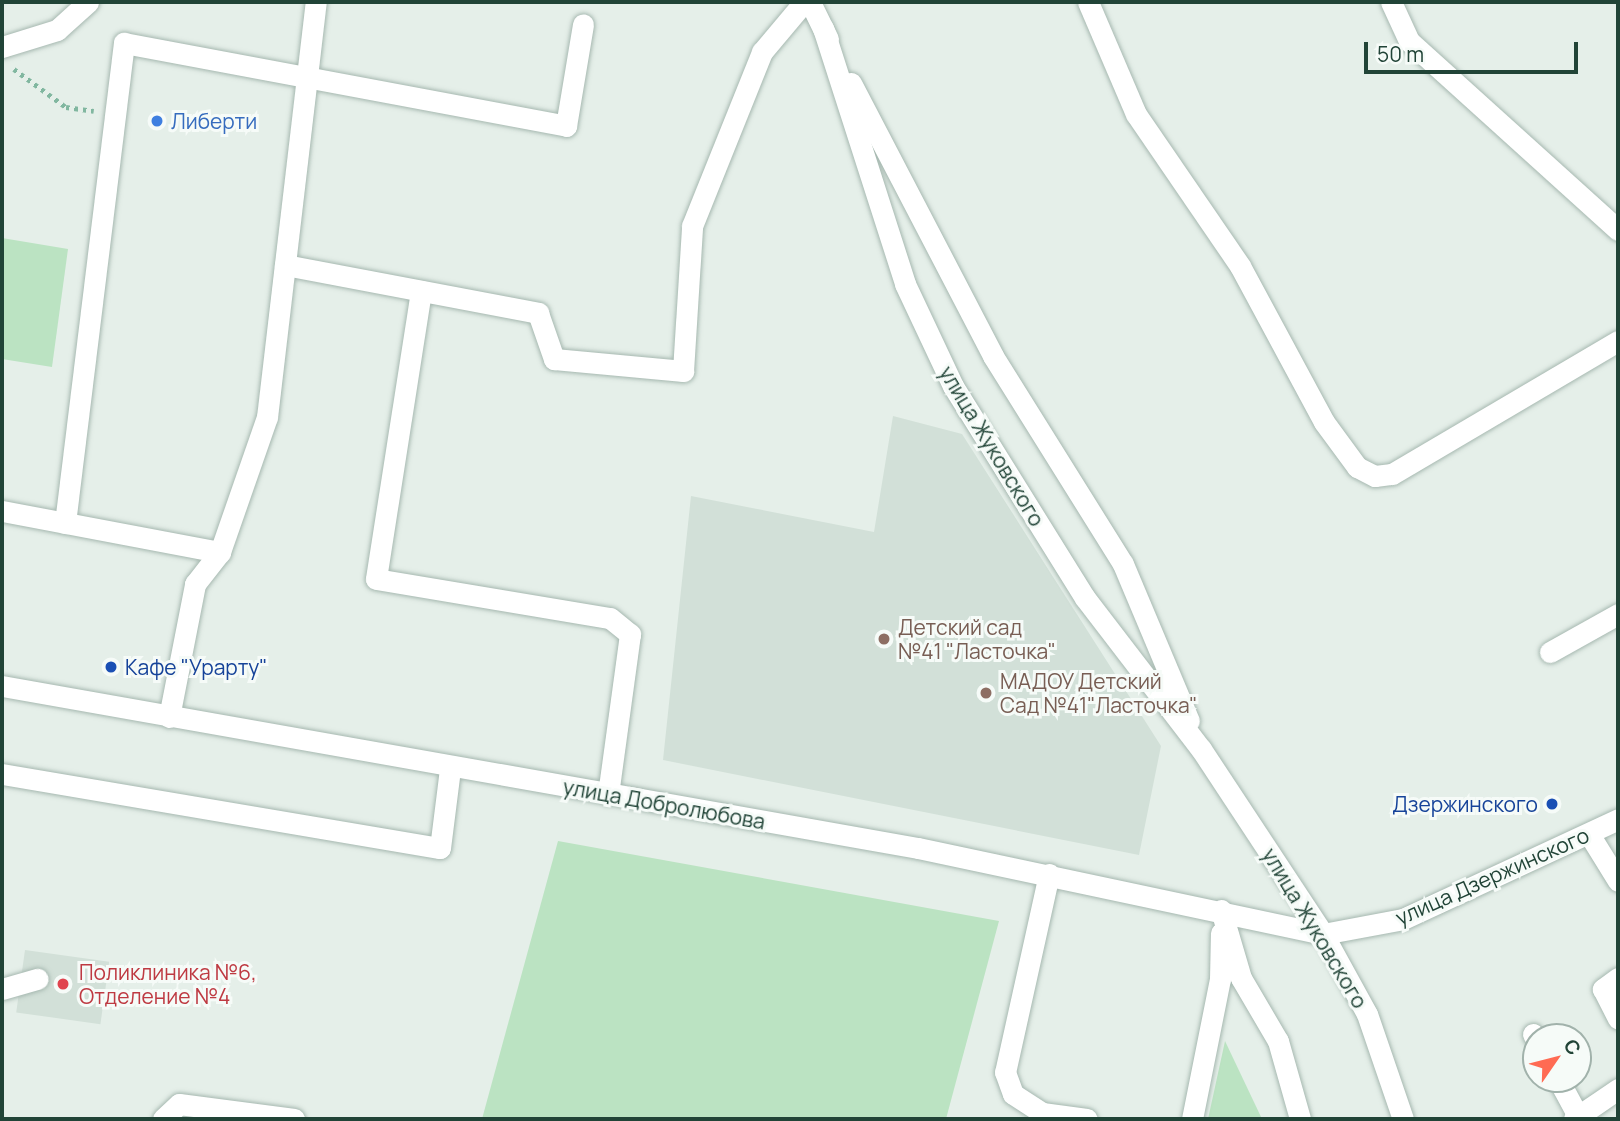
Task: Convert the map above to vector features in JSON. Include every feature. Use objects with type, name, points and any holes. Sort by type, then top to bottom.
[{"type":"street","points":[[2,47],[57,30],[88,2]]},
{"type":"street","points":[[169,717],[195,584],[220,552],[267,417],[316,2]]},
{"type":"street","points":[[285,265],[538,313],[554,359],[683,371],[692,226],[762,52],[804,2]]},
{"type":"street","name":"улица Жуковского","points":[[810,2],[993,356],[1123,564],[1201,749]]},
{"type":"street","points":[[1088,2],[1095,29],[1136,114],[1240,266],[1324,422],[1357,467],[1375,476],[1392,474],[1618,341]]},
{"type":"street","points":[[1391,2],[1409,41],[1618,230]]},
{"type":"street","points":[[65,523],[124,43],[308,74],[566,126],[583,24]]},
{"type":"street","name":"улица Жуковского","points":[[823,28],[905,284],[953,386],[1086,598],[1201,749],[1323,934],[1367,1014],[1403,1119]]},
{"type":"street","points":[[421,291],[376,579],[610,618],[630,634],[608,794]]},
{"type":"street","points":[[2,511],[220,552]]},
{"type":"street","points":[[1550,652],[1618,614]]},
{"type":"street","name":"улица Добролюбова","points":[[2,686],[1049,874],[1323,934]]},
{"type":"street","points":[[2,774],[440,848],[450,768]]},
{"type":"street","name":"улица Дзержинского","points":[[1323,934],[1403,919],[1618,819]]},
{"type":"street","points":[[1589,834],[1618,881]]},
{"type":"street","points":[[1049,874],[1006,1072],[1013,1094],[1042,1113],[1087,1119]]},
{"type":"street","points":[[1192,1119],[1220,979],[1221,910]]},
{"type":"street","points":[[1221,910],[1241,978],[1278,1041],[1300,1119]]},
{"type":"street","points":[[1618,978],[1603,989],[1618,1018]]},
{"type":"street","points":[[2,989],[38,979]]},
{"type":"street","points":[[1564,1093],[1576,1118],[1618,1089]]},
{"type":"street","points":[[163,1119],[179,1104],[294,1119]]},
{"type":"path","points":[[2,60],[65,107]]},
{"type":"shaded area","name":"Детский сад №41 \"Ласточка\"","points":[[893,416],[962,434],[1161,746],[1139,855],[663,760],[691,496],[874,532]]},
{"type":"shaded area","name":"Поликлиника №6, Отделение №4","points":[[25,950],[109,962],[100,1024],[16,1012]]},
{"type":"green space","points":[[2,238],[68,249],[52,367],[2,359]]},
{"type":"green space","points":[[558,841],[999,921],[946,1119],[482,1119]]},
{"type":"green space","points":[[1225,1041],[1262,1119],[1208,1119]]},
{"type":"place","name":"Либерти","points":[[157,121]]},
{"type":"place","name":"Детский сад №41 \"Ласточка\"","points":[[884,639]]},
{"type":"place","name":"Кафе \"Урарту\"","points":[[111,667]]},
{"type":"place","name":"МАДОУ Детский Сад №41\"Ласточка\"","points":[[986,693]]},
{"type":"place","name":"Дзержинского","points":[[1552,804]]},
{"type":"place","name":"Поликлиника №6, Отделение №4","points":[[63,984]]}]
